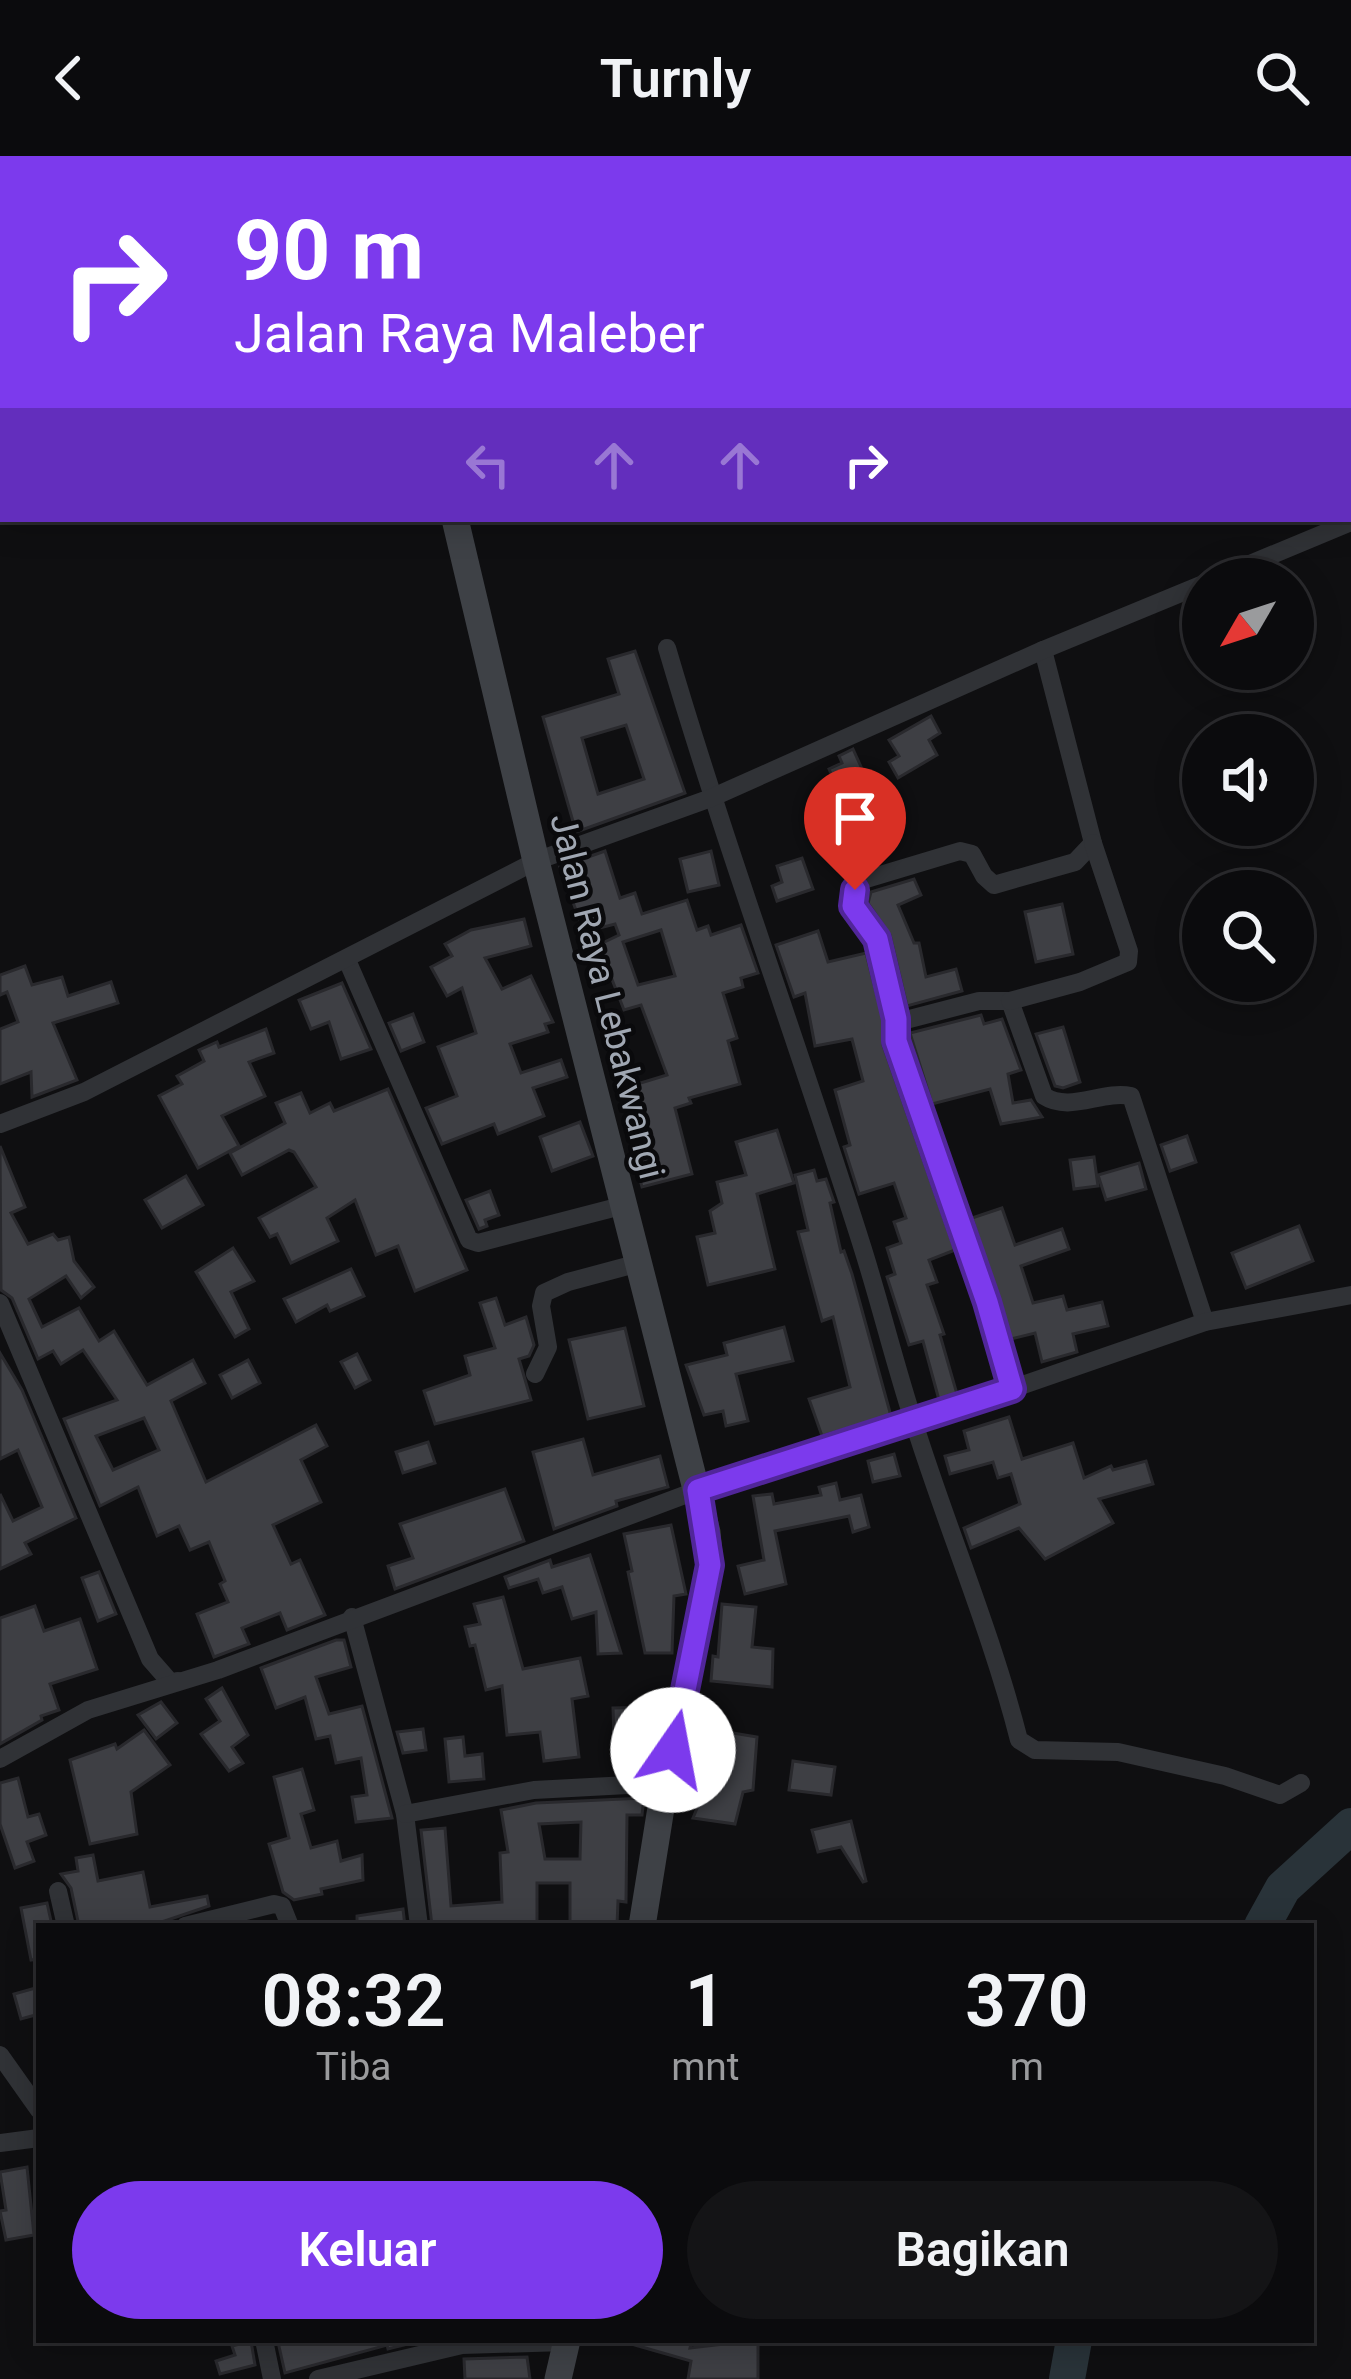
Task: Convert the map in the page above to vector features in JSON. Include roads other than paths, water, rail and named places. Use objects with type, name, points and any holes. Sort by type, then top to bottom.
[{"type":"main road","name":"Jalan Raya Lebakwangi","points":[[456,522],[536,861],[698,1490],[710,1565],[665,1783],[642,1923]]},
{"type":"main road","points":[[558,2379],[566,2343]]},
{"type":"street","points":[[1264,558],[1351,522]]},
{"type":"street","points":[[0,1124],[84,1093],[536,861],[711,798],[1182,593]]},
{"type":"street","points":[[667,648],[711,798],[862,1246],[914,1423],[998,1658],[1019,1740],[1025,1747],[1118,1752],[1225,1776],[1280,1795],[1301,1783]]},
{"type":"street","points":[[896,1019],[979,1001],[1010,1001],[1080,982],[1128,962],[1129,951],[1093,843],[1043,650]]},
{"type":"street","points":[[1012,1389],[987,1302],[896,1041],[896,1019],[877,939],[853,906],[860,881],[960,851],[973,854],[994,885],[1076,862],[1093,843]]},
{"type":"street","points":[[347,961],[469,1240],[478,1244],[625,1205]]},
{"type":"street","points":[[1010,1001],[1044,1096],[1064,1103],[1131,1096],[1204,1322]]},
{"type":"street","points":[[535,1374],[548,1347],[541,1306],[544,1293],[639,1263]]},
{"type":"street","points":[[0,1304],[149,1659],[171,1683],[218,1670],[698,1490],[914,1423],[1204,1322],[1351,1295]]},
{"type":"street","points":[[352,1617],[405,1814],[419,1923]]},
{"type":"street","points":[[0,1759],[88,1710],[178,1681]]},
{"type":"street","points":[[405,1814],[535,1790],[665,1783]]},
{"type":"street","points":[[58,1891],[66,1923]]},
{"type":"street","points":[[197,1923],[274,1904],[282,1906],[289,1923]]},
{"type":"street","points":[[0,2055],[36,2106]]},
{"type":"street","points":[[0,2143],[36,2138]]},
{"type":"street","points":[[265,2343],[272,2379]]},
{"type":"street","points":[[318,2379],[480,2343]]},
{"type":"waterway","points":[[1264,1923],[1283,1888],[1351,1826]]},
{"type":"waterway","points":[[1067,2379],[1073,2343]]}]
